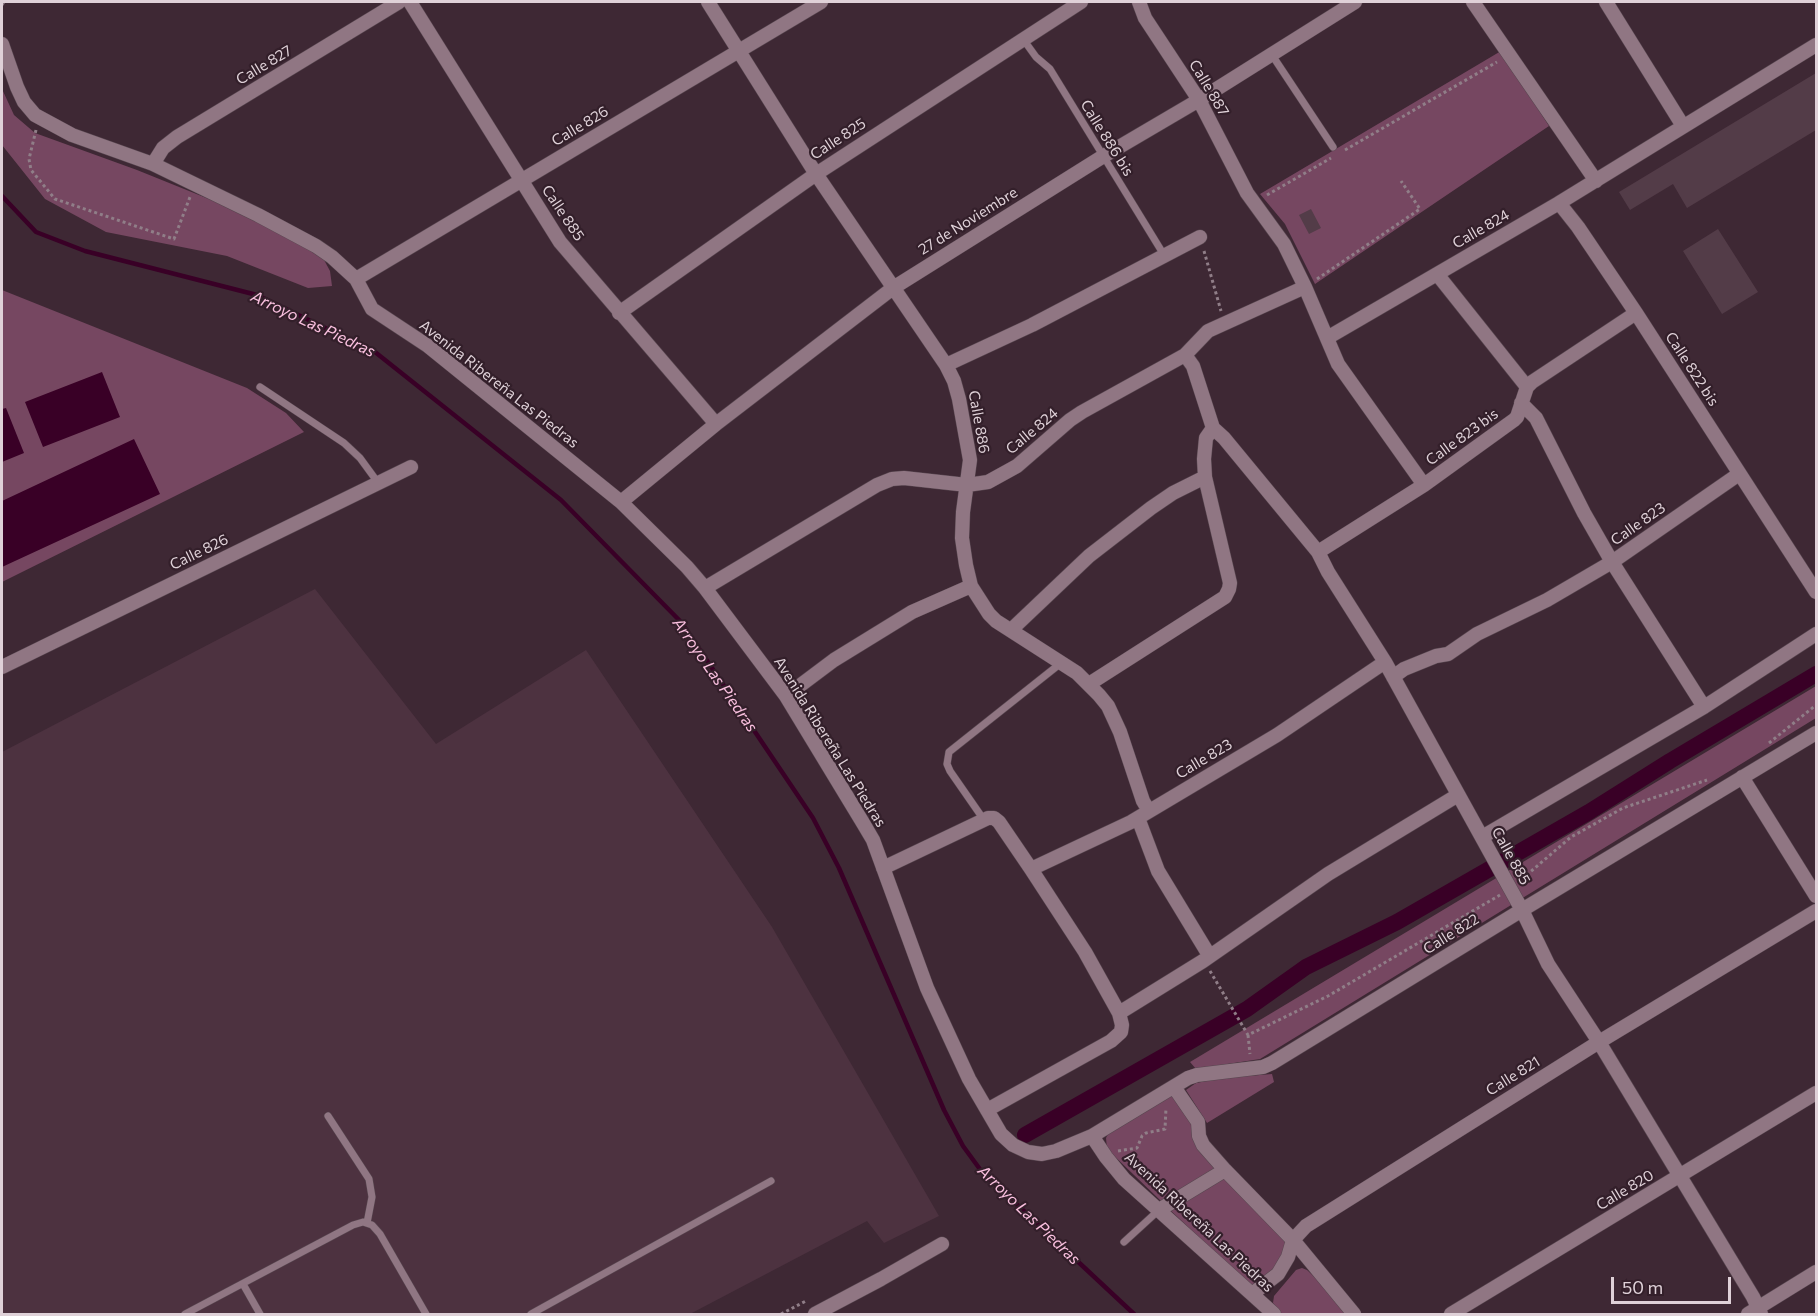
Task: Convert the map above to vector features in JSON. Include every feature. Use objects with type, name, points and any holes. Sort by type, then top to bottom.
[{"type":"street","name":"Calle 827","points":[[153,164],[163,148],[177,137],[399,2]]},
{"type":"street","name":"Calle 885","points":[[410,2],[560,242],[716,424]]},
{"type":"street","name":"Calle 886","points":[[708,2],[816,174],[946,364],[959,399],[970,460],[962,538],[971,586],[996,621],[1077,673],[1099,695],[1112,715],[1143,801],[1143,814],[1158,871],[1206,958]]},
{"type":"street","name":"Calle 826","points":[[356,279],[821,2]]},
{"type":"street","name":"Calle 825","points":[[620,313],[816,174],[1081,2]]},
{"type":"street","name":"Calle 887","points":[[1139,2],[1145,18],[1199,100],[1250,198],[1284,244],[1338,364],[1424,485]]},
{"type":"street","name":"27 de Noviembre","points":[[621,502],[716,424],[893,288],[1355,2]]},
{"type":"street","points":[[1473,2],[1596,181]]},
{"type":"street","points":[[1606,2],[1683,126]]},
{"type":"street","name":"Avenida Ribereña Las Piedras","points":[[2,44],[17,87],[24,102],[35,115],[72,135],[153,164],[316,246],[356,279],[372,309],[428,346],[621,502],[667,546],[705,588],[786,696],[873,840],[927,988],[969,1079],[1001,1134],[1013,1145],[1028,1152],[1042,1154],[1056,1151],[1092,1136],[1124,1179],[1274,1314]]},
{"type":"street","points":[[1559,203],[1816,45]]},
{"type":"street","name":"Calle 824","points":[[1327,338],[1559,203]]},
{"type":"street","name":"Calle 822 bis","points":[[1559,203],[1636,313],[1816,592]]},
{"type":"street","points":[[946,364],[1032,325],[1200,237]]},
{"type":"street","points":[[1437,274],[1527,387],[1636,313]]},
{"type":"street","name":"Calle 824","points":[[705,588],[877,485],[892,479],[904,478],[967,485],[988,482],[1017,466],[1070,420],[1185,355],[1208,331],[1305,287]]},
{"type":"street","points":[[1089,684],[1225,597],[1230,583],[1205,477],[1206,438],[1213,428],[1193,366],[1185,355]]},
{"type":"street","name":"Calle 823 bis","points":[[1318,552],[1424,485],[1514,420],[1527,387]]},
{"type":"street","points":[[1521,403],[1536,418],[1584,513],[1612,562],[1704,707]]},
{"type":"street","name":"Calle 885","points":[[1213,428],[1224,438],[1318,552],[1328,572],[1385,662],[1486,843],[1548,964],[1599,1042],[1754,1297],[1756,1312]]},
{"type":"street","name":"Calle 826","points":[[2,667],[411,467]]},
{"type":"street","name":"Calle 823","points":[[1393,677],[1404,669],[1448,654],[1477,634],[1547,600],[1612,562],[1739,474]]},
{"type":"street","points":[[1011,630],[1089,556],[1158,503],[1205,477]]},
{"type":"street","points":[[786,696],[834,660],[912,612],[971,586]]},
{"type":"street","points":[[1486,843],[1816,634]]},
{"type":"street","name":"Calle 823","points":[[1031,869],[1143,814],[1277,735],[1385,662]]},
{"type":"street","name":"Calle 822","points":[[1092,1136],[1188,1078],[1272,1063],[1816,733]]},
{"type":"street","points":[[1742,777],[1816,896]]},
{"type":"street","points":[[1119,1013],[1206,958],[1328,874],[1458,795]]},
{"type":"street","points":[[883,868],[984,820],[994,818],[1031,869],[1085,952],[1119,1013],[1121,1032],[1111,1041],[987,1110]]},
{"type":"street","name":"Calle 821","points":[[1252,1294],[1278,1274],[1288,1257],[1293,1240],[1306,1226],[1599,1042],[1816,911]]},
{"type":"street","points":[[1174,1087],[1198,1122],[1199,1136],[1203,1144],[1293,1240],[1354,1314]]},
{"type":"street","name":"Calle 820","points":[[1450,1314],[1816,1092]]},
{"type":"street","points":[[1159,1210],[1225,1170]]},
{"type":"street","points":[[815,1314],[942,1244]]},
{"type":"street","points":[[1756,1312],[1816,1272]]},
{"type":"lane","name":"Calle 886 bis","points":[[1023,39],[1036,57],[1050,69],[1102,158],[1164,255]]},
{"type":"lane","points":[[1272,55],[1333,147]]},
{"type":"lane","points":[[260,387],[344,443],[360,458],[379,484]]},
{"type":"lane","points":[[984,820],[950,771],[947,764],[949,752],[1061,663]]},
{"type":"lane","points":[[328,1116],[369,1179],[372,1197],[367,1223]]},
{"type":"lane","points":[[531,1314],[771,1181]]},
{"type":"lane","points":[[1124,1242],[1159,1210]]},
{"type":"lane","points":[[185,1314],[363,1221],[372,1225],[380,1234],[426,1314]]},
{"type":"lane","points":[[243,1284],[260,1314]]},
{"type":"path","points":[[1346,150],[1509,55]]},
{"type":"path","points":[[37,127],[29,159],[31,170],[55,199],[174,238],[190,195]]},
{"type":"path","points":[[1250,198],[1335,156]]},
{"type":"path","points":[[1305,287],[1420,209],[1401,181]]},
{"type":"path","points":[[1200,237],[1224,324]]},
{"type":"path","points":[[1763,747],[1816,705]]},
{"type":"path","points":[[1247,1034],[1328,996],[1508,884],[1571,837],[1623,808],[1708,780]]},
{"type":"path","points":[[1206,958],[1247,1034],[1251,1068]]},
{"type":"path","points":[[1115,1151],[1137,1148],[1142,1136],[1146,1133],[1165,1129],[1166,1100]]},
{"type":"shaded area","points":[[1501,51],[1549,126],[1315,284],[1285,224],[1260,194]]},
{"type":"shaded area","points":[[2,89],[14,115],[35,133],[137,170],[261,220],[323,258],[330,271],[332,286],[308,288],[227,256],[106,232],[45,199],[2,145]]},
{"type":"shaded area","points":[[2,290],[247,388],[286,413],[304,432],[2,582]]},
{"type":"shaded area","points":[[102,372],[120,417],[43,447],[25,402]]},
{"type":"shaded area","points":[[6,408],[24,453],[2,462],[2,409]]},
{"type":"shaded area","points":[[134,439],[160,494],[2,567],[2,501]]},
{"type":"shaded area","points":[[315,589],[436,744],[586,650],[772,927],[939,1216],[884,1243],[867,1221],[690,1314],[2,1314],[2,752]]},
{"type":"shaded area","points":[[1816,686],[1816,718],[1260,1059],[1196,1069],[1190,1062]]},
{"type":"shaded area","points":[[1272,1074],[1274,1082],[1207,1123],[1186,1090],[1196,1083],[1222,1078]]},
{"type":"shaded area","points":[[1174,1093],[1217,1167],[1161,1201],[1107,1149],[1106,1138],[1109,1132]]},
{"type":"shaded area","points":[[1223,1177],[1288,1241],[1285,1257],[1273,1272],[1253,1288],[1170,1210]]},
{"type":"shaded area","points":[[1302,1268],[1333,1294],[1350,1314],[1282,1314],[1273,1303],[1274,1296],[1296,1270]]},
{"type":"building","points":[[1816,73],[1816,130],[1687,208],[1673,184],[1630,210],[1619,192]]},
{"type":"building","points":[[1311,209],[1321,228],[1309,234],[1299,215]]},
{"type":"building","points":[[1718,229],[1758,292],[1722,314],[1683,251]]},
{"type":"waterway","name":"Arroyo Las Piedras","points":[[2,196],[36,232],[85,251],[257,295],[375,352],[561,500],[681,622],[813,818],[839,868],[944,1110],[963,1146],[982,1172],[1134,1314]]},
{"type":"waterway","points":[[1025,1135],[1247,1009],[1306,967],[1397,922],[1589,812],[1816,674]]}]
